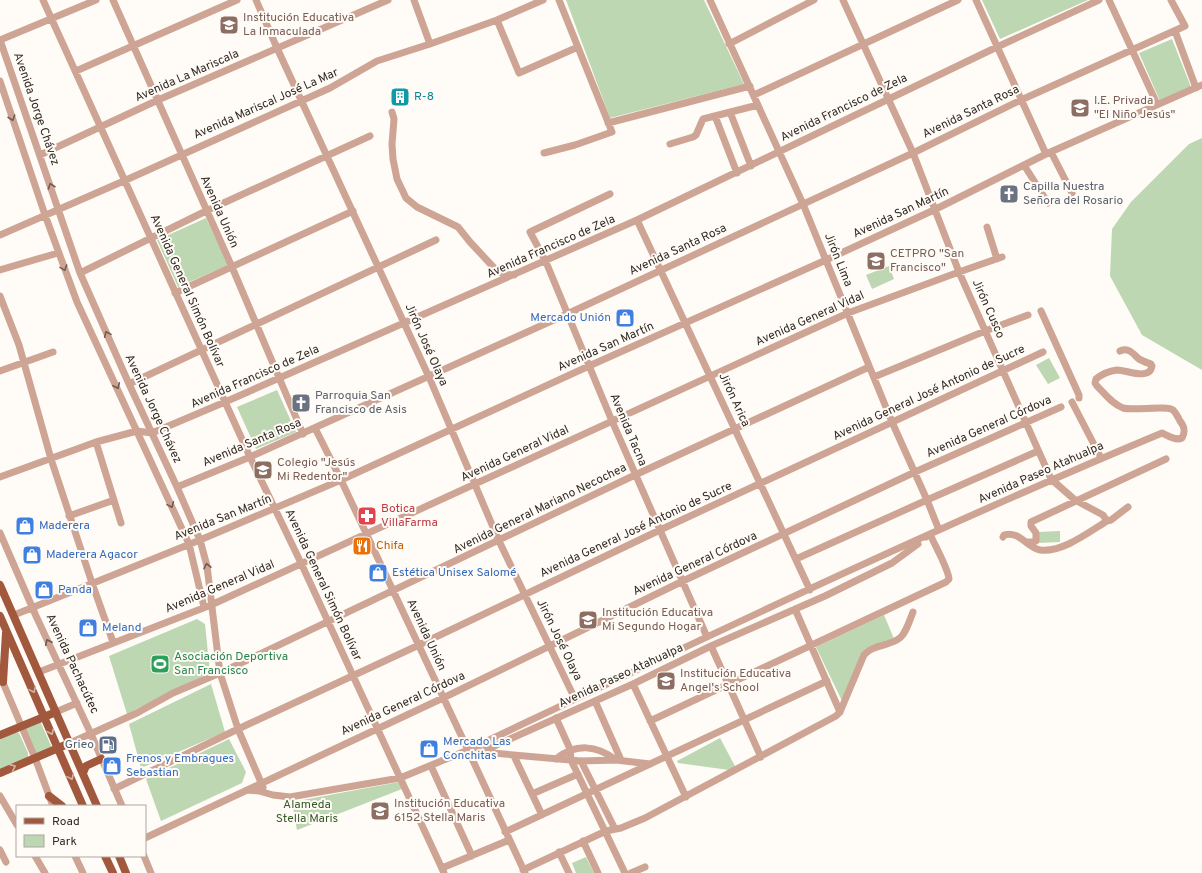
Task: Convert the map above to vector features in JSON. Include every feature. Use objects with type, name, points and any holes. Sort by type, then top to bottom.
[{"type":"main road","points":[[0,585],[97,805]]},
{"type":"main road","points":[[0,616],[83,805]]},
{"type":"main road","points":[[1,678],[6,630]]},
{"type":"main road","points":[[0,735],[56,712]]},
{"type":"main road","points":[[0,773],[70,743]]},
{"type":"main road","points":[[83,773],[86,766],[101,759]]},
{"type":"main road","points":[[49,796],[61,805]]},
{"type":"main road","points":[[105,857],[111,871]]},
{"type":"main road","points":[[119,857],[126,873]]},
{"type":"street","name":"Avenida General Simón Bolívar","points":[[43,0],[126,180],[150,238],[250,457],[301,563],[443,870]]},
{"type":"street","points":[[0,40],[96,0]]},
{"type":"street","name":"Avenida Unión","points":[[113,0],[206,211],[232,266],[303,434]]},
{"type":"street","points":[[76,71],[237,0]]},
{"type":"street","name":"Jirón José Olaya","points":[[256,0],[452,430],[499,541],[576,699]]},
{"type":"street","name":"Avenida La Mariscala","points":[[40,155],[158,100],[388,0]]},
{"type":"street","points":[[414,0],[430,44]]},
{"type":"street","name":"Avenida Mariscal José La Mar","points":[[0,235],[302,101],[345,80],[370,64],[497,20],[543,0]]},
{"type":"street","points":[[544,153],[575,145],[612,132],[559,0]]},
{"type":"street","name":"Jirón Lima","points":[[710,0],[804,204],[869,367],[939,530]]},
{"type":"street","points":[[729,44],[814,0]]},
{"type":"street","name":"Jirón Cusco","points":[[843,0],[913,153],[936,209],[959,272],[1051,479],[1075,500],[1105,518]]},
{"type":"street","points":[[754,95],[958,0]]},
{"type":"street","points":[[976,0],[1048,153],[1072,193]]},
{"type":"street","name":"Avenida Francisco de Zela","points":[[152,433],[546,262],[737,173],[888,99],[1099,0]]},
{"type":"street","points":[[1109,0],[1157,104]]},
{"type":"street","name":"Avenida Santa Rosa","points":[[178,487],[303,434],[567,314],[913,153],[1022,100],[1175,31],[1185,26],[1171,0]]},
{"type":"street","points":[[497,20],[519,73],[578,47]]},
{"type":"street","points":[[1175,31],[1199,86]]},
{"type":"street","name":"Avenida Jorge Chávez","points":[[0,40],[80,273],[129,384],[178,487],[200,540],[207,566],[208,606]]},
{"type":"street","name":"Avenida Jorge Chávez","points":[[0,83],[58,253],[77,302],[189,544],[208,606],[220,673],[238,728],[266,792]]},
{"type":"street","points":[[608,123],[750,86]]},
{"type":"street","name":"Avenida San Martín","points":[[14,616],[275,509],[341,480],[589,366],[826,260],[936,209],[1048,153],[1199,86]]},
{"type":"street","points":[[670,144],[696,135],[702,120],[758,105]]},
{"type":"street","points":[[392,112],[394,119],[392,144],[393,159],[397,179],[406,198],[417,207],[458,227],[497,271],[503,274],[514,275]]},
{"type":"street","points":[[730,112],[751,166]]},
{"type":"street","points":[[714,116],[737,173]]},
{"type":"street","points":[[80,273],[206,211],[370,136]]},
{"type":"street","points":[[1024,165],[1048,203]]},
{"type":"street","name":"Avenida Tacna","points":[[610,194],[530,232],[546,262],[612,421],[707,637]]},
{"type":"street","points":[[175,293],[353,212]]},
{"type":"street","name":"Jirón Arica","points":[[637,220],[810,590]]},
{"type":"street","name":"Avenida General Vidal","points":[[39,672],[208,606],[848,313],[999,258],[987,227]]},
{"type":"street","points":[[129,384],[436,240]]},
{"type":"street","points":[[0,270],[58,253]]},
{"type":"street","points":[[0,296],[24,363],[51,459],[113,642]]},
{"type":"street","points":[[1040,311],[1079,395],[1079,398]]},
{"type":"street","points":[[874,377],[985,331],[1028,315]]},
{"type":"street","name":"Avenida Paseo Atahualpa","points":[[247,790],[255,790],[290,797],[400,778],[468,750],[707,637],[1051,479],[1162,433],[1175,439],[1179,439],[1184,436],[1183,425],[1173,410],[1166,408],[1145,410],[1124,408],[1113,402],[1096,383],[1096,379],[1107,372],[1117,370],[1144,374],[1149,374],[1151,372],[1152,366],[1150,364],[1145,362],[1130,350],[1120,350]]},
{"type":"street","points":[[0,372],[54,352]]},
{"type":"street","name":"Avenida General José Antonio de Sucre","points":[[114,789],[238,728],[419,645],[760,483],[1043,352]]},
{"type":"street","name":"Avenida General Mariano Necochea","points":[[70,743],[137,713],[180,690],[220,673],[636,475],[869,367]]},
{"type":"street","points":[[1072,402],[1102,458]]},
{"type":"street","name":"Avenida General Córdova","points":[[146,838],[443,698],[683,581],[915,472],[1061,407]]},
{"type":"street","name":"Avenida Unión","points":[[315,428],[419,645],[524,871]]},
{"type":"street","points":[[0,477],[96,442],[137,431],[152,433]]},
{"type":"street","points":[[96,442],[121,523]]},
{"type":"street","points":[[796,559],[1038,451]]},
{"type":"street","points":[[1026,542],[1033,542],[1036,540],[1036,533],[1031,526],[1031,522],[1075,500],[1166,459]]},
{"type":"street","points":[[70,516],[114,500]]},
{"type":"street","points":[[1003,537],[1007,534],[1018,536],[1038,550],[1063,546],[1076,540],[1105,518],[1111,520],[1128,507]]},
{"type":"street","name":"Avenida Pachacútec","points":[[0,533],[122,805]]},
{"type":"street","points":[[650,721],[948,580],[944,565],[930,534]]},
{"type":"street","name":"Avenida Paseo Atahualpa","points":[[481,752],[633,684],[892,563],[930,534]]},
{"type":"street","points":[[796,609],[840,712]]},
{"type":"street","points":[[524,871],[583,841],[606,831],[632,824],[686,797],[836,716],[840,712],[864,655],[870,649],[898,641],[902,637],[912,612]]},
{"type":"street","points":[[712,646],[761,757]]},
{"type":"street","points":[[1,678],[35,758],[53,805]]},
{"type":"street","points":[[506,832],[827,681]]},
{"type":"street","points":[[633,684],[686,797]]},
{"type":"street","points":[[595,701],[618,760]]},
{"type":"street","points":[[56,712],[77,703]]},
{"type":"street","points":[[556,718],[570,749],[571,760],[625,873]]},
{"type":"street","points":[[556,759],[570,749],[586,748],[607,753],[618,760]]},
{"type":"street","points":[[468,750],[514,756],[581,761],[618,760],[651,764]]},
{"type":"street","points":[[514,756],[542,815]]},
{"type":"street","points":[[581,761],[615,829]]},
{"type":"street","points":[[431,766],[472,856]]},
{"type":"street","points":[[532,794],[578,774]]},
{"type":"street","points":[[0,796],[16,823]]},
{"type":"street","points":[[443,870],[509,840]]},
{"type":"street","points":[[583,841],[598,873]]},
{"type":"street","points":[[0,850],[6,862]]},
{"type":"street","points":[[559,852],[569,873]]},
{"type":"street","points":[[36,857],[45,873]]},
{"type":"street","points":[[76,857],[83,873]]},
{"type":"street","points":[[144,857],[151,873]]},
{"type":"street","points":[[631,873],[645,867]]},
{"type":"green space","points":[[566,0],[704,0],[744,84],[610,118]]},
{"type":"green space","points":[[982,0],[1088,0],[1000,39]]},
{"type":"green space","points":[[1172,39],[1191,87],[1160,101],[1139,53]]},
{"type":"green space","points":[[1202,138],[1202,370],[1142,335],[1110,276],[1112,229],[1131,202],[1189,144]]},
{"type":"green space","points":[[206,218],[228,265],[178,287],[157,240]]},
{"type":"green space","points":[[889,266],[894,279],[872,289],[866,275]]},
{"type":"green space","points":[[1049,358],[1060,378],[1048,384],[1036,365]]},
{"type":"green space","points":[[277,390],[296,432],[256,449],[237,407]]},
{"type":"green space","points":[[1060,531],[1060,542],[1038,543],[1038,532]]},
{"type":"green space","points":[[884,615],[895,641],[865,649],[842,701],[816,647]]},
{"type":"green space","name":"Asociación Deportiva San Francisco","points":[[197,619],[205,624],[210,673],[127,714],[109,656]]},
{"type":"green space","name":"Asociación Deportiva San Francisco","points":[[211,684],[225,732],[141,768],[129,724]]},
{"type":"green space","points":[[40,721],[52,748],[36,754],[24,728]]},
{"type":"green space","points":[[16,732],[19,733],[28,753],[28,757],[0,770],[0,738]]},
{"type":"green space","points":[[720,738],[736,768],[729,770],[678,763],[677,761]]},
{"type":"green space","points":[[229,739],[246,772],[242,783],[161,821],[146,779]]},
{"type":"green space","name":"Alameda Stella Maris","points":[[399,782],[402,789],[297,830],[292,802]]},
{"type":"green space","points":[[586,857],[594,873],[576,873],[572,863]]},
{"type":"place","name":"Institución Educativa La Inmaculada","points":[[229,25]]},
{"type":"place","name":"R-8","points":[[400,97]]},
{"type":"place","name":"I.E. Privada \"El Niño Jesús\"","points":[[1080,108]]},
{"type":"place","name":"Capilla Nuestra Señora del Rosario","points":[[1009,194]]},
{"type":"place","name":"CETPRO \"San Francisco\"","points":[[876,261]]},
{"type":"place","name":"Mercado Unión","points":[[625,318]]},
{"type":"place","name":"Parroquia San Francisco de Asis","points":[[301,403]]},
{"type":"place","name":"Colegio \"Jesús Mi Redentor\"","points":[[263,470]]},
{"type":"place","name":"Botica VillaFarma","points":[[367,516]]},
{"type":"place","name":"Maderera","points":[[25,526]]},
{"type":"place","name":"Chifa","points":[[362,546]]},
{"type":"place","name":"Maderera Agacor","points":[[32,555]]},
{"type":"place","name":"Estética Unisex Salomé","points":[[378,573]]},
{"type":"place","name":"Panda","points":[[44,590]]},
{"type":"place","name":"Institución Educativa Mi Segundo Hogar","points":[[588,620]]},
{"type":"place","name":"Meland","points":[[88,628]]},
{"type":"place","name":"Asociación Deportiva San Francisco","points":[[160,664]]},
{"type":"place","name":"Institución Educativa Angel's School","points":[[666,681]]},
{"type":"place","name":"Grieo","points":[[108,745]]},
{"type":"place","name":"Mercado Las Conchitas","points":[[429,749]]},
{"type":"place","name":"Frenos y Embragues Sebastian","points":[[112,766]]},
{"type":"place","name":"Institución Educativa 6152 Stella Maris","points":[[380,811]]}]
